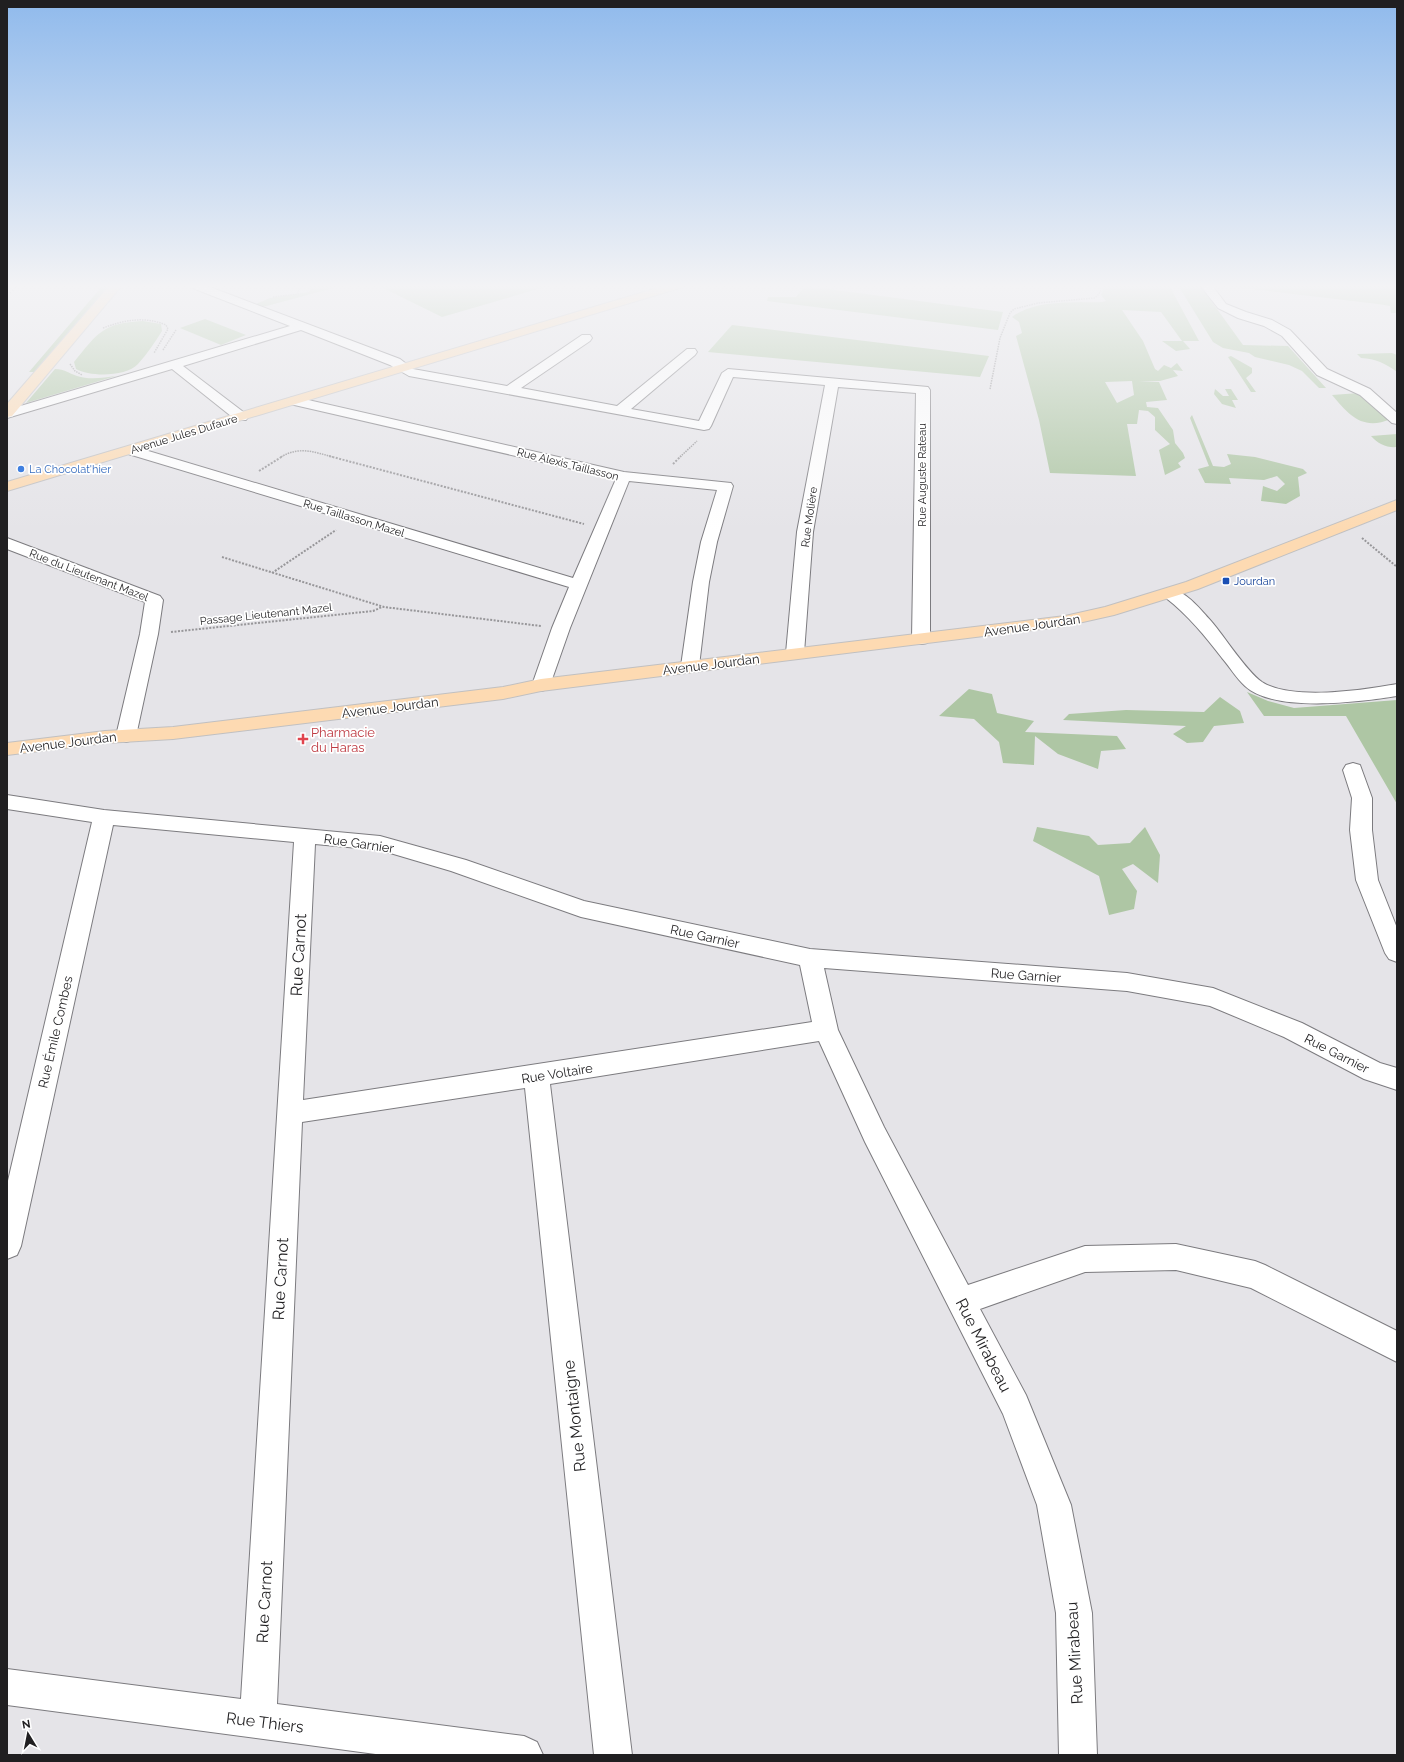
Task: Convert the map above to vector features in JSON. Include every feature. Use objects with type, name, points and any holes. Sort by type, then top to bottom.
[{"type":"main road","points":[[7,414],[47,366]]},
{"type":"main road","name":"Avenue Jules Dufaure","points":[[7,487],[410,366]]},
{"type":"main road","points":[[7,477],[30,480]]},
{"type":"main road","name":"Avenue Jourdan","points":[[7,749],[262,723],[503,693],[541,685],[795,653],[1037,625],[1089,617],[1172,594],[1397,505]]},
{"type":"street","points":[[7,414],[170,366]]},
{"type":"street","points":[[176,366],[241,417]]},
{"type":"street","points":[[401,366],[409,372],[510,389],[704,426]]},
{"type":"street","points":[[510,389],[544,366]]},
{"type":"street","points":[[621,410],[674,366]]},
{"type":"street","points":[[1317,366],[1322,372],[1365,392],[1397,420]]},
{"type":"street","name":"Rue Auguste Rateau","points":[[704,426],[728,373],[923,390],[921,639]]},
{"type":"street","name":"Rue Molière","points":[[795,653],[805,532],[832,382]]},
{"type":"street","name":"Rue Alexis Taillasson","points":[[296,401],[624,476],[561,628],[541,685]]},
{"type":"street","name":"Rue Taillasson Mazel","points":[[130,450],[579,585]]},
{"type":"street","points":[[624,476],[726,486],[709,542],[701,582],[690,666]]},
{"type":"street","name":"Rue du Lieutenant Mazel","points":[[7,543],[154,600],[149,634],[126,736]]},
{"type":"street","points":[[1172,594],[1188,605],[1238,667],[1256,686],[1283,696],[1314,698],[1397,690]]},
{"type":"street","points":[[1353,770],[1362,798],[1361,830],[1367,880],[1384,925],[1397,953]]},
{"type":"street","name":"Rue Garnier","points":[[7,802],[104,817],[380,843],[458,865],[581,909],[810,958],[1127,982],[1213,997],[1293,1030],[1373,1072],[1397,1079]]},
{"type":"street","name":"Rue Émile Combes","points":[[7,1246],[104,817]]},
{"type":"street","name":"Rue Carnot","points":[[258,1721],[289,1113],[305,836]]},
{"type":"street","name":"Rue Mirabeau","points":[[810,958],[826,1030],[874,1134],[962,1301],[1015,1406],[1054,1505],[1074,1612],[1078,1755]]},
{"type":"street","name":"Rue Voltaire","points":[[289,1113],[826,1030]]},
{"type":"street","name":"Rue Montaigne","points":[[536,1076],[613,1755]]},
{"type":"street","points":[[962,1301],[1084,1259],[1176,1257],[1256,1275],[1397,1347]]},
{"type":"street","name":"Rue Thiers","points":[[7,1687],[524,1755]]},
{"type":"path","points":[[72,366],[75,371],[86,375]]},
{"type":"path","points":[[990,389],[994,366]]},
{"type":"path","points":[[658,479],[705,433],[704,426]]},
{"type":"path","points":[[241,484],[290,452],[306,450],[602,528]]},
{"type":"path","points":[[272,574],[355,518]]},
{"type":"path","points":[[1346,524],[1397,567]]},
{"type":"path","name":"Passage Lieutenant Mazel","points":[[222,557],[272,574],[384,607],[561,628]]},
{"type":"path","name":"Passage Lieutenant Mazel","points":[[149,634],[366,611],[384,607]]},
{"type":"green space","points":[[34,366],[39,366],[34,372],[29,372]]},
{"type":"green space","points":[[75,366],[135,366],[125,371],[108,374],[82,372],[76,369]]},
{"type":"green space","points":[[863,366],[985,366],[980,377]]},
{"type":"green space","points":[[1024,366],[1154,366],[1158,371],[1163,366],[1171,368],[1173,366],[1179,366],[1183,371],[1173,370],[1178,376],[1160,381],[1139,381],[1159,382],[1167,400],[1146,402],[1147,407],[1158,408],[1173,430],[1175,443],[1185,458],[1178,463],[1181,467],[1165,475],[1159,450],[1170,444],[1155,430],[1155,417],[1148,411],[1139,410],[1137,424],[1127,424],[1136,476],[1050,473],[1039,420]],"holes":[[[1132,381],[1134,395],[1117,403],[1105,382]]]},
{"type":"green space","points":[[1234,366],[1249,366],[1252,368],[1252,373],[1246,378],[1256,392],[1251,392]]},
{"type":"green space","points":[[1292,366],[1306,366],[1326,388],[1319,388],[1302,371]]},
{"type":"green space","points":[[1388,366],[1397,366],[1397,372]]},
{"type":"green space","points":[[55,369],[86,378],[116,376],[26,403]]},
{"type":"green space","points":[[1215,389],[1223,396],[1229,396],[1225,389],[1231,389],[1238,400],[1232,400],[1236,408],[1222,404],[1214,394]]},
{"type":"green space","points":[[1359,393],[1391,419],[1372,423],[1364,422],[1350,415],[1332,395]]},
{"type":"green space","points":[[1192,415],[1213,466],[1224,467],[1231,464],[1227,454],[1255,457],[1303,469],[1307,473],[1298,477],[1300,496],[1286,504],[1261,501],[1263,486],[1277,491],[1285,484],[1277,476],[1264,480],[1229,478],[1231,484],[1205,483],[1198,469],[1209,466],[1190,418]]},
{"type":"green space","points":[[1397,434],[1397,447],[1383,445],[1371,436]]},
{"type":"green space","points":[[969,689],[992,694],[997,713],[1034,721],[1025,732],[1117,736],[1126,749],[1101,751],[1098,769],[1058,754],[1035,736],[1034,765],[1003,763],[999,742],[974,719],[939,716]]},
{"type":"green space","points":[[1247,692],[1268,701],[1294,708],[1397,700],[1397,804],[1346,716],[1264,716]]},
{"type":"green space","points":[[1220,697],[1240,711],[1244,723],[1214,726],[1203,742],[1187,743],[1173,734],[1186,726],[1063,720],[1069,714],[1126,710],[1204,712]]},
{"type":"green space","points":[[1037,827],[1089,836],[1098,845],[1130,843],[1145,827],[1160,855],[1158,883],[1133,864],[1122,869],[1137,891],[1134,909],[1109,915],[1099,876],[1033,841]]},
{"type":"place","name":"La Chocolat'hier","points":[[21,469]]},
{"type":"place","name":"Jourdan","points":[[1226,581]]},
{"type":"place","name":"Pharmacie du Haras","points":[[303,739]]}]
